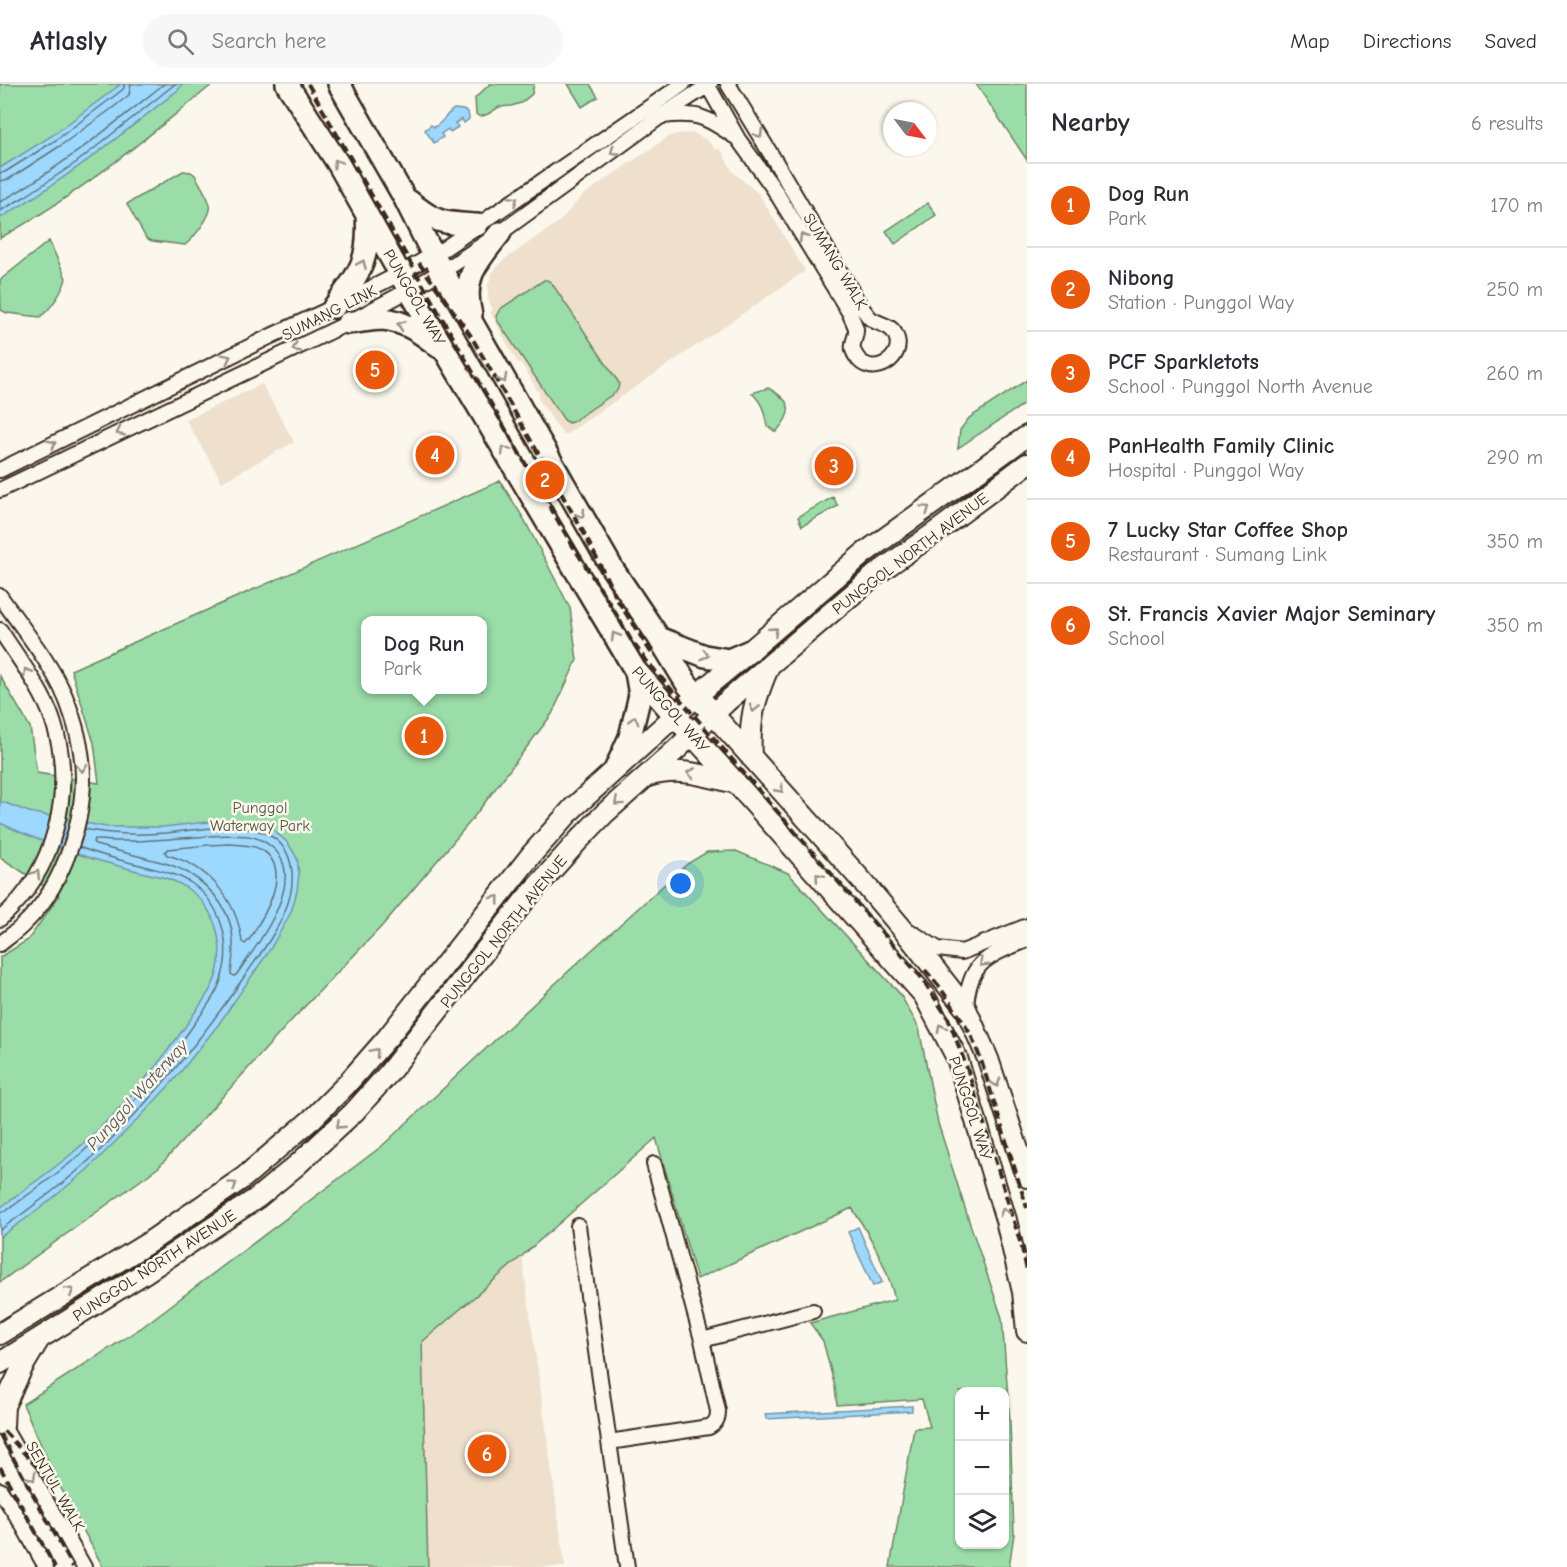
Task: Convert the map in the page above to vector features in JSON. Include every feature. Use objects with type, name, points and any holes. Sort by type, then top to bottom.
[{"type":"main road","name":"PUNGGOL WAY","points":[[287,84],[339,165],[447,353],[635,670],[924,995],[957,1058],[1006,1220],[1023,1292],[1027,1331]]},
{"type":"main road","name":"PUNGGOL WAY","points":[[339,84],[612,568],[687,684],[863,882],[966,1009],[988,1059],[1027,1177]]},
{"type":"main road","points":[[404,197],[432,218],[450,224],[477,225]]},
{"type":"main road","points":[[334,307],[363,264],[367,252],[367,214]]},
{"type":"main road","points":[[475,328],[468,301],[471,276],[475,265],[500,233]]},
{"type":"main road","points":[[348,323],[382,319],[402,324],[422,333],[447,353]]},
{"type":"main road","name":"PUNGGOL NORTH AVENUE","points":[[0,1334],[148,1243],[243,1178],[312,1119],[346,1085],[388,1037],[532,854],[573,808],[675,716],[863,554],[1027,436]]},
{"type":"main road","name":"PUNGGOL NORTH AVENUE","points":[[0,1363],[146,1272],[257,1198],[297,1165],[354,1112],[388,1074],[525,900],[605,813],[771,662],[874,575],[1027,464]]},
{"type":"main road","points":[[659,638],[705,656],[729,660],[750,651]]},
{"type":"main road","points":[[751,757],[752,717],[757,696],[771,662]]},
{"type":"main road","points":[[616,768],[630,737],[640,695],[635,670]]},
{"type":"main road","points":[[646,777],[662,772],[685,771],[736,783]]},
{"type":"main road","points":[[0,1325],[20,1321]]},
{"type":"main road","points":[[1,1423],[4,1406],[22,1368],[40,1338]]},
{"type":"street","points":[[651,105],[667,84]]},
{"type":"street","name":"SUMANG LINK","points":[[438,262],[477,225],[683,84]]},
{"type":"street","name":"SUMANG WALK","points":[[708,85],[738,139],[774,189],[849,312],[856,328],[852,348],[856,356],[861,363],[870,366],[887,363],[894,355],[897,344],[896,336],[885,324],[871,319],[861,307],[728,84]]},
{"type":"street","name":"SUMANG LINK","points":[[6,487],[348,323],[405,281],[438,262],[500,233],[708,85]]},
{"type":"street","points":[[661,117],[684,114],[699,116],[715,123],[738,139]]},
{"type":"street","name":"SUMANG LINK","points":[[0,470],[271,336],[334,307],[405,281]]},
{"type":"street","points":[[0,498],[6,487]]},
{"type":"street","points":[[0,596],[59,685],[70,711],[80,746],[83,776],[77,827],[69,853],[52,887],[34,913],[0,944]]},
{"type":"street","points":[[0,630],[40,693],[51,716],[60,750],[62,796],[57,825],[40,868],[25,894],[0,920]]},
{"type":"street","points":[[898,925],[938,949],[962,952],[1027,926]]},
{"type":"street","points":[[966,1009],[966,994],[970,979],[981,963],[1027,940]]},
{"type":"street","points":[[609,1442],[714,1422],[718,1411],[702,1340],[654,1164]]},
{"type":"street","points":[[578,1227],[627,1567]]},
{"type":"street","points":[[702,1340],[813,1311]]},
{"type":"street","name":"SENTUL WALK","points":[[1,1423],[84,1567]]},
{"type":"street","points":[[0,1490],[46,1567]]},
{"type":"shaded area","points":[[694,133],[707,140],[716,150],[720,148],[733,172],[759,194],[805,271],[564,436],[538,399],[539,393],[523,366],[517,362],[490,312],[493,310],[488,298],[488,285],[492,273],[501,262],[560,221],[583,195],[668,137]]},
{"type":"shaded area","points":[[262,384],[294,442],[222,482],[186,420]]},
{"type":"shaded area","points":[[522,1256],[565,1567],[428,1567],[422,1342]]},
{"type":"green space","points":[[0,84],[213,84],[83,185],[0,238]]},
{"type":"green space","points":[[490,84],[534,84],[532,94],[521,103],[499,107],[480,117],[476,114],[475,98]]},
{"type":"green space","points":[[568,84],[590,84],[598,97],[582,107]]},
{"type":"green space","points":[[976,84],[1027,84],[1027,160]]},
{"type":"green space","points":[[183,171],[195,175],[209,201],[210,209],[206,220],[185,245],[152,241],[146,238],[127,204]]},
{"type":"green space","points":[[928,203],[936,215],[895,244],[886,231]]},
{"type":"green space","points":[[49,241],[66,278],[56,299],[40,317],[7,313],[1,310],[0,280]]},
{"type":"green space","points":[[544,280],[551,282],[619,383],[616,392],[569,423],[564,420],[496,316],[500,309]]},
{"type":"green space","points":[[1027,380],[1027,402],[958,448],[960,430],[969,418]]},
{"type":"green space","points":[[768,388],[782,397],[788,407],[786,418],[776,432],[767,426],[759,401],[752,393]]},
{"type":"green space","name":"Punggol Waterway Park","points":[[500,481],[524,519],[570,608],[577,660],[552,714],[470,822],[382,926],[289,1023],[159,1167],[0,1282],[0,957],[28,940],[59,896],[0,857],[0,676],[30,727],[37,773],[99,783],[94,743],[71,670]]},
{"type":"green space","points":[[833,497],[838,506],[802,526],[798,517]]},
{"type":"green space","points":[[736,851],[788,873],[900,994],[919,1028],[938,1123],[1002,1318],[1007,1387],[955,1387],[955,1549],[1009,1549],[1009,1411],[1014,1534],[1009,1567],[890,1567],[914,1428],[930,1427],[922,1399],[837,1405],[835,1387],[823,1341],[810,1323],[895,1300],[878,1252],[852,1208],[697,1279],[656,1138],[422,1342],[428,1567],[103,1567],[56,1479],[23,1404],[141,1328],[382,1146],[687,864],[707,852]]},
{"type":"water","points":[[121,84],[183,84],[91,157],[47,189],[0,218],[0,168],[53,135]]},
{"type":"water","points":[[454,109],[468,112],[469,119],[464,123],[462,119],[455,123],[458,127],[450,132],[448,129],[441,134],[443,137],[434,143],[425,130],[431,125],[434,127],[437,125]]},
{"type":"water","name":"Punggol Waterway","points":[[0,801],[29,812],[106,827],[163,827],[208,822],[253,823],[273,830],[288,843],[297,858],[299,874],[291,912],[269,951],[218,1025],[174,1080],[87,1170],[0,1237],[0,1208],[87,1141],[120,1108],[165,1055],[213,985],[220,950],[216,926],[211,916],[205,906],[188,889],[163,877],[69,851],[0,823]]},
{"type":"water","points":[[858,1227],[882,1282],[873,1286],[848,1232]]},
{"type":"water","points":[[912,1406],[912,1411],[766,1419],[765,1414]]},
{"type":"railway","points":[[308,84],[569,540],[631,640],[921,977],[948,1018],[967,1068],[1027,1271]]},
{"type":"railway","points":[[419,263],[471,336],[584,533],[618,601],[654,657]]},
{"type":"railway","points":[[925,970],[939,986],[971,1035],[981,1060],[1027,1208]]},
{"type":"railway","points":[[4,1431],[54,1486]]},
{"type":"railway","points":[[0,1434],[73,1567]]},
{"type":"railway","points":[[0,1467],[55,1567]]},
{"type":"place","name":"7 Lucky Star Coffee Shop","points":[[375,370]]},
{"type":"place","name":"PanHealth Family Clinic","points":[[435,455]]},
{"type":"place","name":"PCF Sparkletots","points":[[834,466]]},
{"type":"place","name":"Nibong","points":[[545,480]]},
{"type":"place","name":"Dog Run","points":[[424,736]]},
{"type":"place","name":"St. Francis Xavier Major Seminary","points":[[487,1454]]}]
